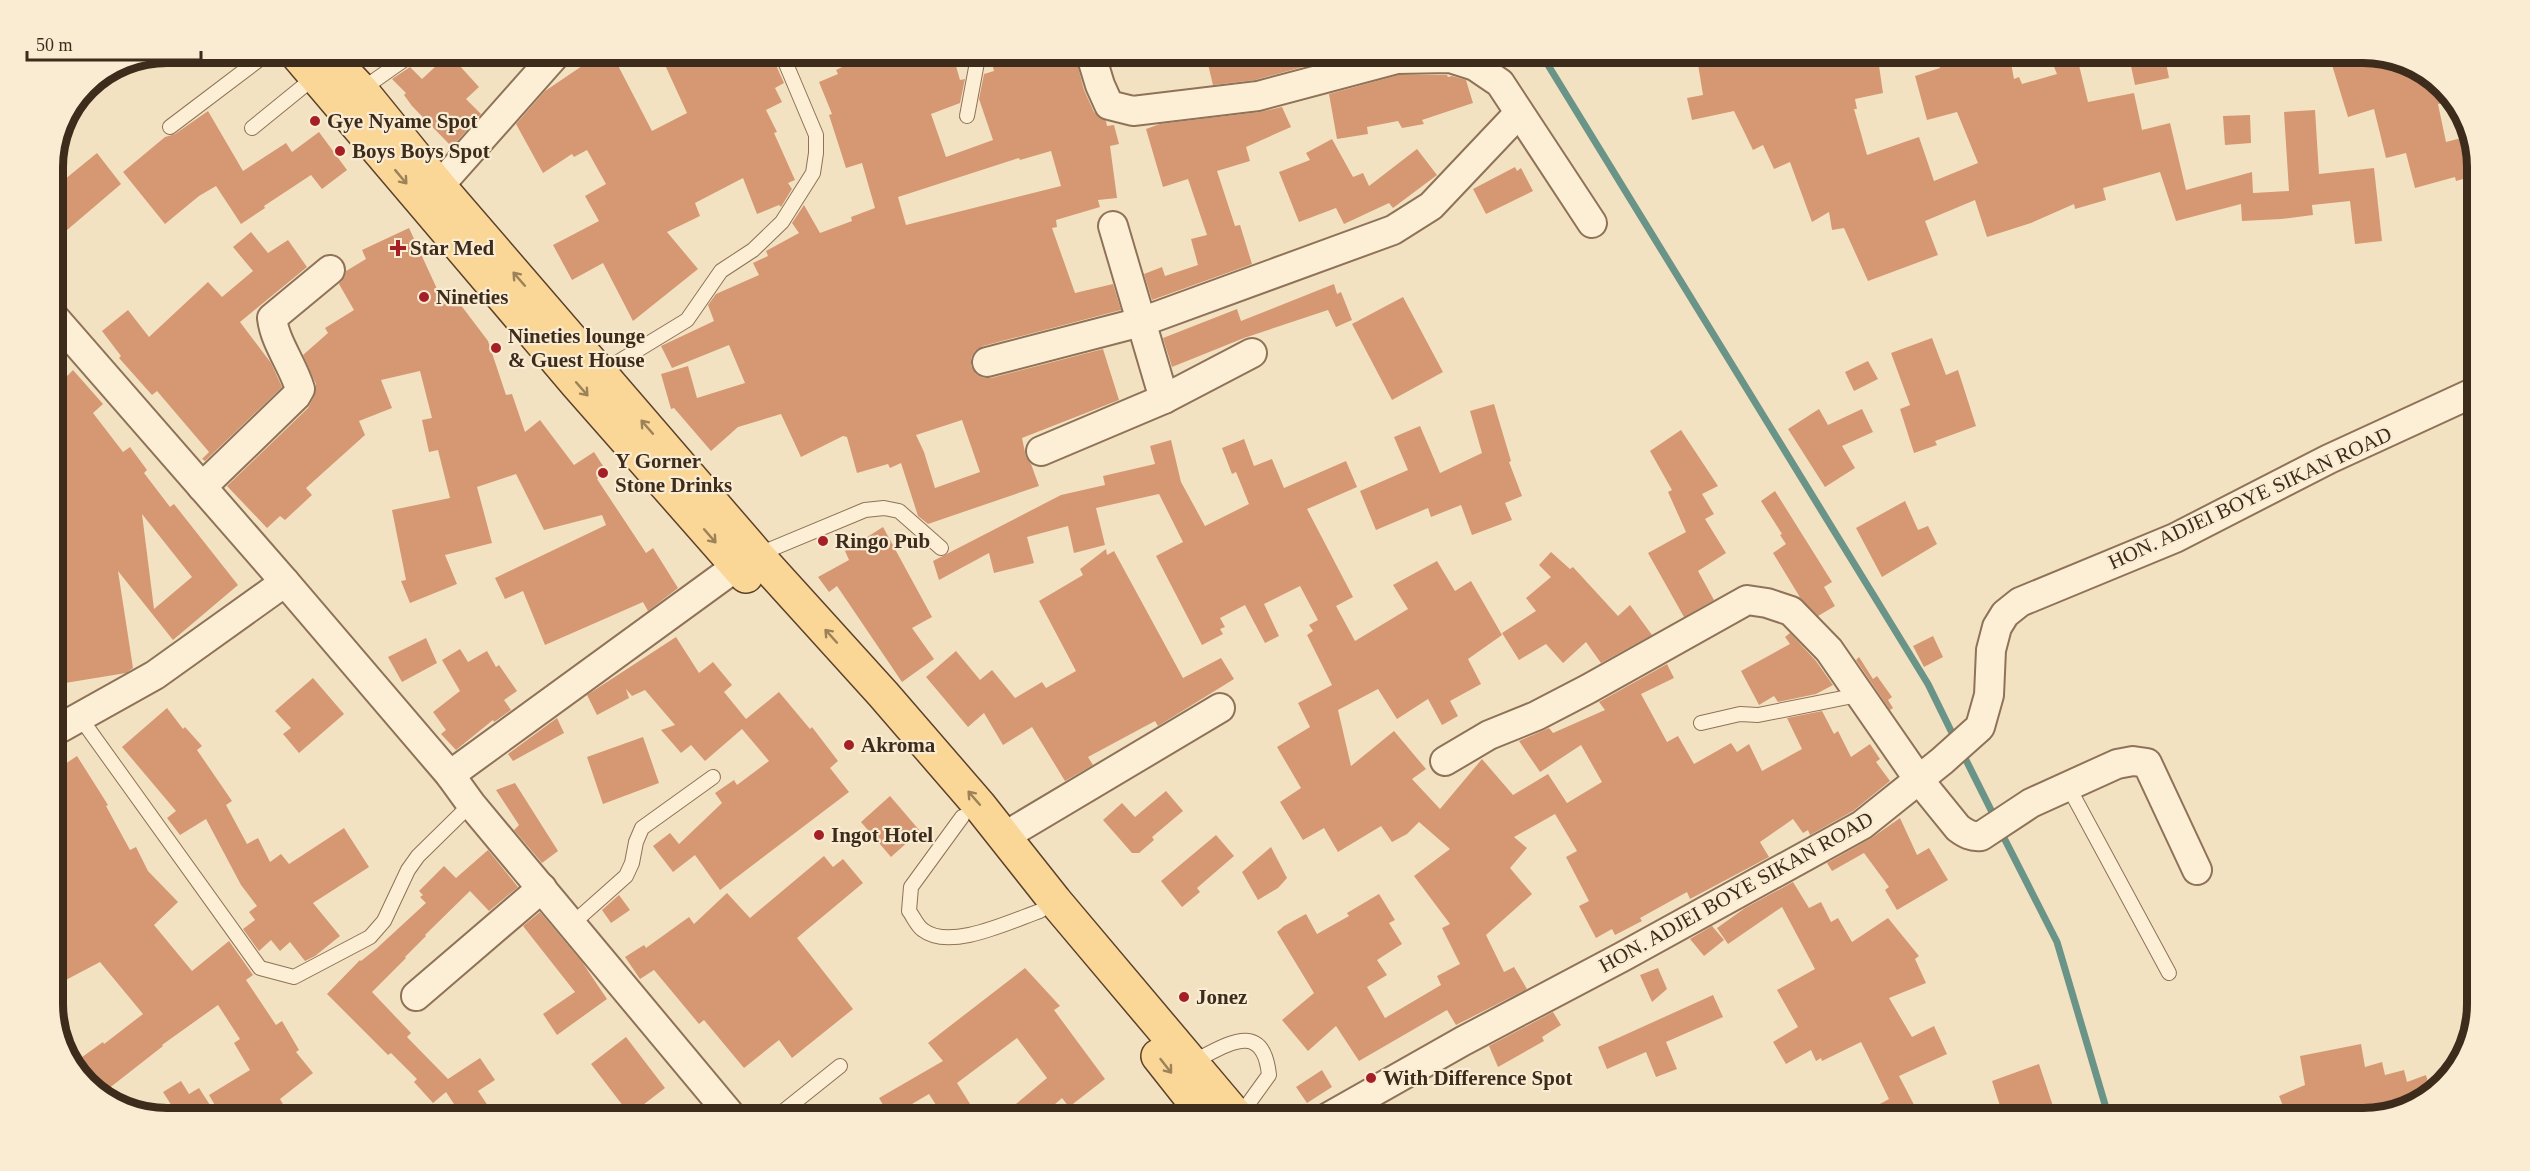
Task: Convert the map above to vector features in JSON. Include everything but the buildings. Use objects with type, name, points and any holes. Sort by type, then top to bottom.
[{"type":"main road","points":[[314,63],[570,375],[747,561],[891,702],[1230,1108]]},
{"type":"main road","points":[[317,63],[361,90],[439,186],[600,373],[747,561],[1040,911],[1198,1108]]},
{"type":"street","points":[[439,186],[548,63]]},
{"type":"street","points":[[1093,63],[1109,105],[1133,111],[1258,96],[1382,63]]},
{"type":"street","points":[[1466,63],[1475,66],[1500,83],[1592,223]]},
{"type":"street","points":[[987,362],[1141,322],[1393,230],[1431,206],[1519,113]]},
{"type":"street","points":[[1113,226],[1164,399]]},
{"type":"street","points":[[202,487],[296,396],[300,389],[297,377],[273,328],[272,318],[330,270]]},
{"type":"street","points":[[63,327],[450,775],[471,804],[724,1108]]},
{"type":"street","points":[[1041,451],[1164,399],[1252,353]]},
{"type":"street","name":"HON. ADJEI BOYE SIKAN ROAD","points":[[1346,1108],[1463,1041],[1622,957],[1862,825],[1942,761],[1980,727],[1989,695],[1990,650],[1998,627],[2006,614],[2020,602],[2175,538],[2329,459],[2467,396]]},
{"type":"street","points":[[450,775],[747,561]]},
{"type":"street","points":[[63,726],[155,675],[285,582]]},
{"type":"street","points":[[1445,760],[1489,735],[1536,716],[1747,600],[1767,603],[1791,611],[1829,650],[1919,780],[1958,828],[1973,836],[1981,836],[2031,803],[2117,764],[2133,760],[2147,764],[2197,870]]},
{"type":"street","points":[[1005,836],[1220,708]]},
{"type":"street","points":[[416,996],[542,888]]},
{"type":"lane","points":[[170,127],[254,63]]},
{"type":"lane","points":[[252,128],[309,63]]},
{"type":"lane","points":[[361,90],[399,63]]},
{"type":"lane","points":[[600,373],[687,320],[721,271],[753,250],[782,222],[813,173],[816,135],[786,63]]},
{"type":"lane","points":[[967,116],[977,63]]},
{"type":"lane","points":[[747,561],[866,510],[884,508],[899,511],[941,548]]},
{"type":"lane","points":[[1701,723],[1740,714],[1758,715],[1858,695]]},
{"type":"lane","points":[[79,716],[260,968],[294,977],[370,937],[384,921],[408,870],[418,856],[471,804]]},
{"type":"lane","points":[[572,924],[626,876],[642,828],[712,777]]},
{"type":"lane","points":[[2067,786],[2169,973]]},
{"type":"lane","points":[[962,817],[911,887],[909,911],[923,930],[951,939],[977,934],[1040,911]]},
{"type":"lane","points":[[1192,1062],[1242,1039],[1253,1041],[1268,1059],[1269,1075],[1245,1108]]},
{"type":"lane","points":[[788,1108],[840,1066]]},
{"type":"waterway","points":[[1547,63],[1928,684],[1955,739]]},
{"type":"waterway","points":[[1962,752],[1996,820]]},
{"type":"waterway","points":[[2000,830],[2057,942],[2106,1108]]},
{"type":"place","name":"Gye Nyame Spot","points":[[315,121]]},
{"type":"place","name":"Boys Boys Spot","points":[[340,151]]},
{"type":"place","name":"Star Med","points":[[398,248]]},
{"type":"place","name":"Nineties","points":[[424,297]]},
{"type":"place","name":"Nineties lounge & Guest House","points":[[496,348]]},
{"type":"place","name":"Y Gorner Stone Drinks","points":[[603,473]]},
{"type":"place","name":"Ringo Pub","points":[[823,541]]},
{"type":"place","name":"Akroma","points":[[849,745]]},
{"type":"place","name":"Ingot Hotel","points":[[819,835]]},
{"type":"place","name":"Jonez","points":[[1184,997]]},
{"type":"place","name":"With Difference Spot","points":[[1371,1078]]}]
